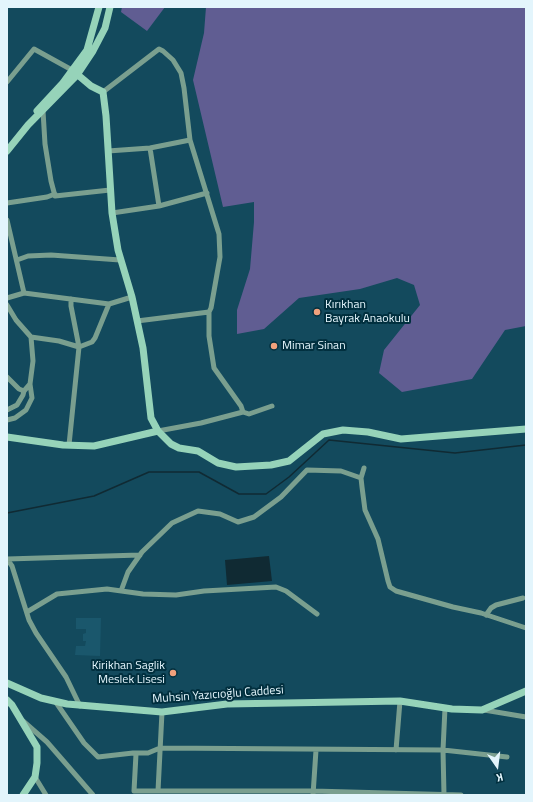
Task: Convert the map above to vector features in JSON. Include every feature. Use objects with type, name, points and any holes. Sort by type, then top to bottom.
[{"type":"street","points":[[7,144],[62,84],[75,73],[87,50],[99,7]]},
{"type":"street","points":[[7,150],[28,125],[43,111],[93,51],[105,28],[110,7]]},
{"type":"street","points":[[7,82],[34,49],[75,73],[91,86],[102,92]]},
{"type":"street","points":[[102,92],[159,49],[173,60],[181,74],[190,140],[219,234],[220,257],[209,312],[209,336],[214,368],[241,406],[243,412]]},
{"type":"street","points":[[102,92],[106,116],[112,212],[118,250],[132,297],[143,348],[151,418],[158,431],[171,444],[179,448],[198,451],[218,463],[236,467],[271,465],[289,461],[323,434],[343,430],[368,432],[401,439],[526,429]]},
{"type":"street","points":[[43,111],[45,144],[55,196]]},
{"type":"street","points":[[108,151],[150,148],[190,140]]},
{"type":"street","points":[[150,148],[159,206]]},
{"type":"street","points":[[7,203],[46,197],[55,194],[55,196],[110,190]]},
{"type":"street","points":[[112,212],[159,206],[207,193]]},
{"type":"street","points":[[7,220],[24,293]]},
{"type":"street","points":[[17,260],[28,256],[51,255],[120,260]]},
{"type":"street","points":[[7,298],[24,293],[104,302],[108,304],[132,297]]},
{"type":"street","points":[[69,445],[79,346],[71,299]]},
{"type":"street","points":[[31,337],[59,341],[79,346],[92,342],[95,338],[108,304]]},
{"type":"street","points":[[7,305],[16,320],[31,337],[33,362],[30,384],[32,398],[26,410],[15,418],[7,420]]},
{"type":"street","points":[[137,321],[209,312]]},
{"type":"street","points":[[7,377],[19,389],[24,391]]},
{"type":"street","points":[[7,410],[17,405],[24,391],[30,384]]},
{"type":"street","points":[[7,437],[69,445],[94,446],[243,412],[249,414],[272,406]]},
{"type":"street","points":[[364,468],[361,478],[366,510],[378,539],[390,587],[396,591],[486,615],[526,628]]},
{"type":"street","points":[[121,591],[128,572],[140,555],[172,523],[198,511],[220,514],[238,522],[254,516],[281,497],[307,470],[341,471],[361,478]]},
{"type":"street","points":[[7,559],[140,555]]},
{"type":"street","points":[[7,559],[12,566],[27,612],[36,633],[66,677],[80,706]]},
{"type":"street","points":[[27,612],[56,594],[107,589],[143,594],[176,595],[204,591],[276,587],[286,591],[316,614]]},
{"type":"street","points":[[486,615],[491,608],[496,605],[523,598]]},
{"type":"street","name":"Muhsin Yazıcıoğlu Caddesi","points":[[7,683],[40,698],[80,706],[162,712],[227,704],[400,701],[445,708],[482,710]]},
{"type":"street","points":[[482,710],[526,691]]},
{"type":"street","points":[[7,700],[12,705],[37,747],[35,777],[23,795]]},
{"type":"street","points":[[55,701],[84,743],[98,757],[133,752],[148,752],[160,748],[444,750],[507,757]]},
{"type":"street","points":[[396,750],[400,701]]},
{"type":"street","points":[[444,794],[445,708]]},
{"type":"street","points":[[482,710],[526,717]]},
{"type":"street","points":[[158,791],[162,712]]},
{"type":"street","points":[[18,716],[47,742],[92,795]]},
{"type":"street","points":[[313,793],[316,750]]},
{"type":"street","points":[[133,752],[136,754],[134,791],[184,793],[461,795]]},
{"type":"street","points":[[35,777],[46,795]]},
{"type":"shaded area","points":[[122,7],[165,7],[147,31],[121,12]]},
{"type":"shaded area","points":[[206,7],[526,7],[526,326],[505,330],[472,379],[402,392],[379,373],[384,350],[420,305],[414,285],[397,278],[360,289],[299,298],[264,329],[237,334],[237,310],[250,269],[254,202],[223,207],[193,80],[204,33]]},
{"type":"shaded area","points":[[269,556],[272,581],[227,585],[225,560]]},
{"type":"shaded area","points":[[76,618],[101,618],[100,656],[75,655],[76,646],[85,646],[86,641],[83,641],[83,634],[86,633],[86,629],[76,629]]},
{"type":"waterway","points":[[7,513],[94,496],[149,472],[199,472],[239,494],[266,494],[289,477],[329,440],[455,453],[526,445]]},
{"type":"place","name":"Kırıkhan Bayrak Anaokulu","points":[[317,312]]},
{"type":"place","name":"Mimar Sinan","points":[[274,346]]},
{"type":"place","name":"Kirikhan Saglik Meslek Lisesi","points":[[173,673]]}]
